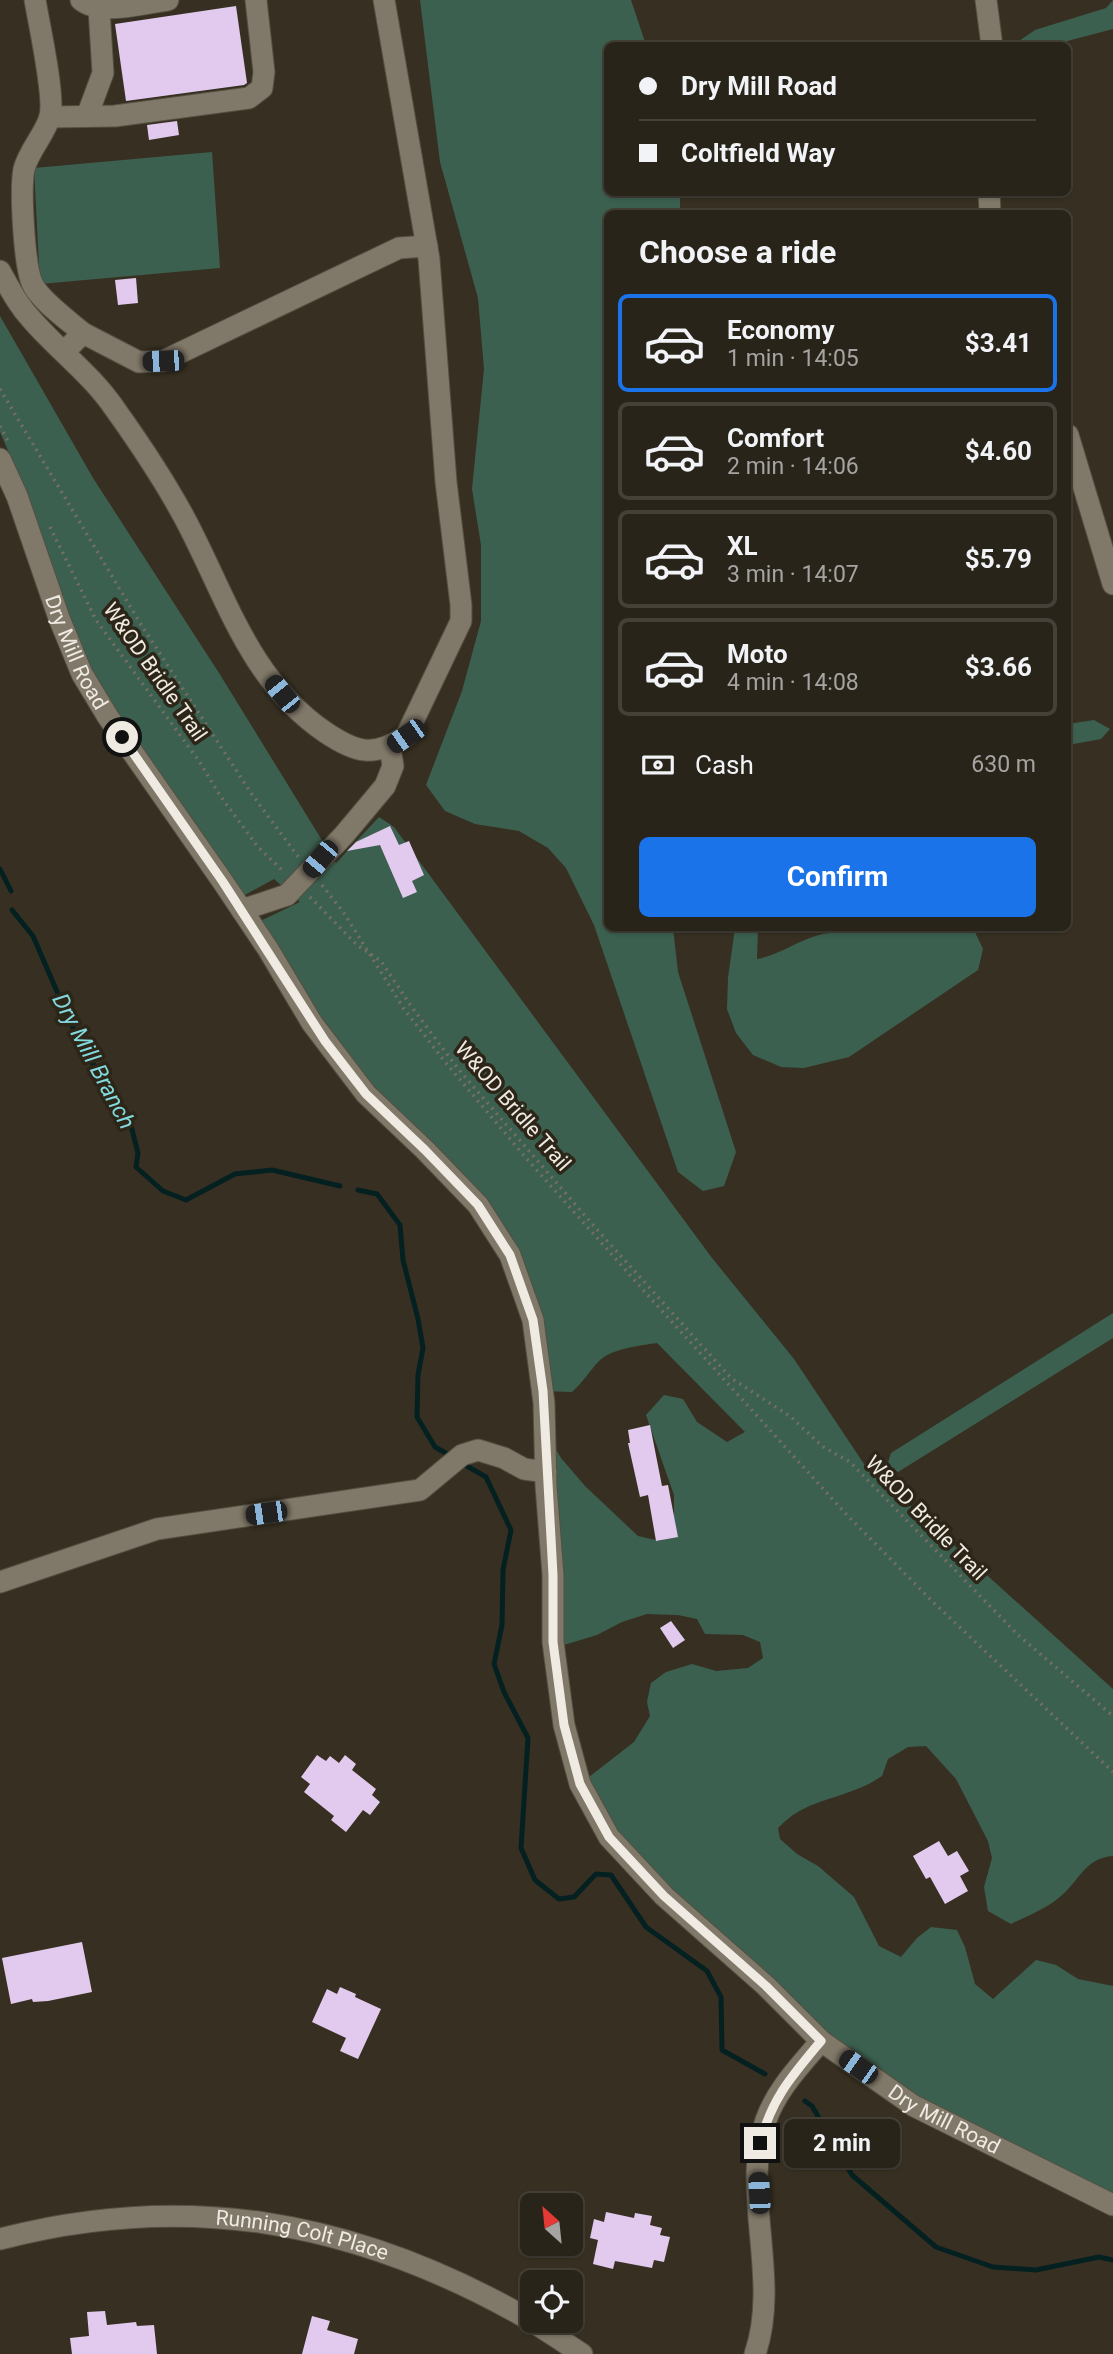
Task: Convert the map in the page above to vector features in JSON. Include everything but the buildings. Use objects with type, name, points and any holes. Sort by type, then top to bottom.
[{"type":"street","points":[[35,0],[50,96],[50,117],[24,168],[21,196],[30,273],[32,284],[40,294],[83,333],[139,362],[163,361],[399,248],[427,246]]},
{"type":"street","points":[[87,116],[103,73],[90,4],[168,0]]},
{"type":"street","points":[[50,117],[115,116],[249,98],[262,88],[264,72],[256,0]]},
{"type":"street","points":[[0,271],[17,302],[90,376],[159,475],[184,517],[238,631],[294,709],[338,741],[356,749],[373,751],[390,747],[406,736],[461,621],[461,605],[446,482],[427,246],[384,0]]},
{"type":"street","points":[[986,0],[991,42]]},
{"type":"street","points":[[64,352],[83,333]]},
{"type":"street","points":[[1071,445],[1113,584]]},
{"type":"street","name":"Dry Mill Road","points":[[5,452],[17,496],[59,618],[82,674],[108,717],[242,911],[312,1023],[366,1094],[478,1205],[510,1255],[533,1320],[544,1403],[553,1575],[553,1642],[564,1725],[580,1784],[609,1837],[664,1896],[766,1986],[821,2041],[914,2106],[1113,2205]]},
{"type":"street","points":[[242,911],[287,895],[304,878],[385,786],[393,766],[390,747]]},
{"type":"street","points":[[0,1582],[157,1530],[420,1490],[462,1455],[478,1450],[504,1458],[524,1469],[546,1472]]},
{"type":"street","points":[[755,2354],[765,2311],[758,2168],[760,2143],[775,2099],[821,2041]]},
{"type":"street","name":"Running Colt Place","points":[[0,2239],[84,2222],[179,2214],[305,2230],[338,2237],[395,2256],[454,2281],[516,2312],[582,2354]]},
{"type":"path","points":[[0,389],[140,623],[281,836],[304,878],[344,913],[404,1009],[485,1111],[793,1457],[932,1601],[1113,1772]]},
{"type":"path","points":[[0,426],[5,452]]},
{"type":"path","name":"W&OD Bridle Trail","points":[[49,525],[96,620],[258,847],[304,878],[358,946],[381,961],[459,1070],[593,1225],[732,1378],[791,1417],[822,1446],[850,1462],[1018,1634],[1113,1716]]},
{"type":"green space","points":[[420,0],[631,0],[645,42],[604,42],[604,196],[680,196],[680,210],[604,210],[604,931],[673,931],[678,972],[736,1152],[724,1186],[703,1191],[678,1172],[594,925],[566,868],[548,848],[519,831],[475,824],[445,811],[426,785],[462,691],[481,621],[481,545],[472,489],[484,369],[478,298],[440,162]]},
{"type":"green space","points":[[1113,0],[1113,29],[1063,42],[1017,42],[1035,30],[1106,8]]},
{"type":"green space","points":[[212,152],[220,268],[40,284],[34,168]]},
{"type":"green space","points":[[0,316],[93,478],[219,673],[336,863],[379,817],[394,827],[712,1258],[794,1359],[864,1464],[1113,1689],[1113,1856],[1089,1865],[1055,1901],[1011,1924],[988,1911],[984,1887],[992,1858],[988,1841],[956,1779],[926,1746],[908,1747],[888,1759],[879,1778],[806,1808],[778,1828],[780,1839],[797,1854],[818,1866],[854,1897],[879,1946],[901,1957],[917,1938],[931,1927],[957,1930],[965,1947],[975,1984],[993,1999],[1036,1960],[1056,1965],[1078,1979],[1113,1986],[1113,2204],[914,2106],[664,1896],[580,1784],[634,1742],[650,1716],[647,1702],[651,1683],[666,1672],[692,1664],[716,1671],[748,1668],[763,1658],[760,1642],[743,1635],[705,1634],[697,1619],[678,1615],[647,1614],[622,1622],[597,1635],[554,1648],[545,1431],[561,1458],[585,1486],[638,1536],[660,1541],[674,1533],[674,1495],[646,1415],[664,1395],[683,1399],[697,1422],[727,1442],[745,1432],[657,1343],[626,1348],[604,1357],[572,1392],[543,1391],[533,1320],[478,1205],[365,1094],[252,925],[300,902],[274,879],[243,896],[114,713],[72,631],[30,501],[0,432]]},
{"type":"green space","points":[[1094,720],[1110,729],[1101,739],[1071,744],[1071,724]]},
{"type":"green space","points":[[735,931],[758,931],[757,959],[819,935],[847,931],[974,931],[983,949],[978,970],[849,1057],[804,1068],[781,1067],[753,1055],[736,1033],[727,1009]]},
{"type":"green space","points":[[1113,1313],[1113,1338],[898,1472],[887,1466],[891,1453]]},
{"type":"waterway","name":"Dry Mill Branch","points":[[0,869],[11,891]]},
{"type":"waterway","name":"Dry Mill Branch","points":[[12,910],[33,936],[71,1024],[91,1061],[129,1118],[138,1153],[136,1167],[163,1191],[186,1200],[235,1174],[272,1170],[340,1186]]},
{"type":"waterway","name":"Dry Mill Branch","points":[[358,1190],[377,1194],[400,1225],[403,1260],[423,1348],[418,1375],[417,1417],[435,1447],[451,1456]]},
{"type":"waterway","name":"Dry Mill Branch","points":[[467,1466],[486,1477],[511,1530],[503,1570],[502,1625],[494,1664],[504,1692],[528,1738],[521,1848],[535,1880],[559,1899],[574,1897],[596,1874],[611,1875],[646,1927],[707,1971],[721,1997],[722,2050],[765,2074]]},
{"type":"waterway","name":"Dry Mill Branch","points":[[805,2101],[812,2106],[852,2175],[936,2247],[993,2267],[1036,2270],[1099,2257],[1113,2260]]},
{"type":"route","points":[[122,737],[268,949],[325,1041],[366,1094],[478,1205],[510,1255],[533,1320],[543,1391],[553,1575],[553,1642],[564,1725],[580,1784],[609,1837],[664,1896],[766,1986],[821,2041],[775,2099],[760,2143]]}]
